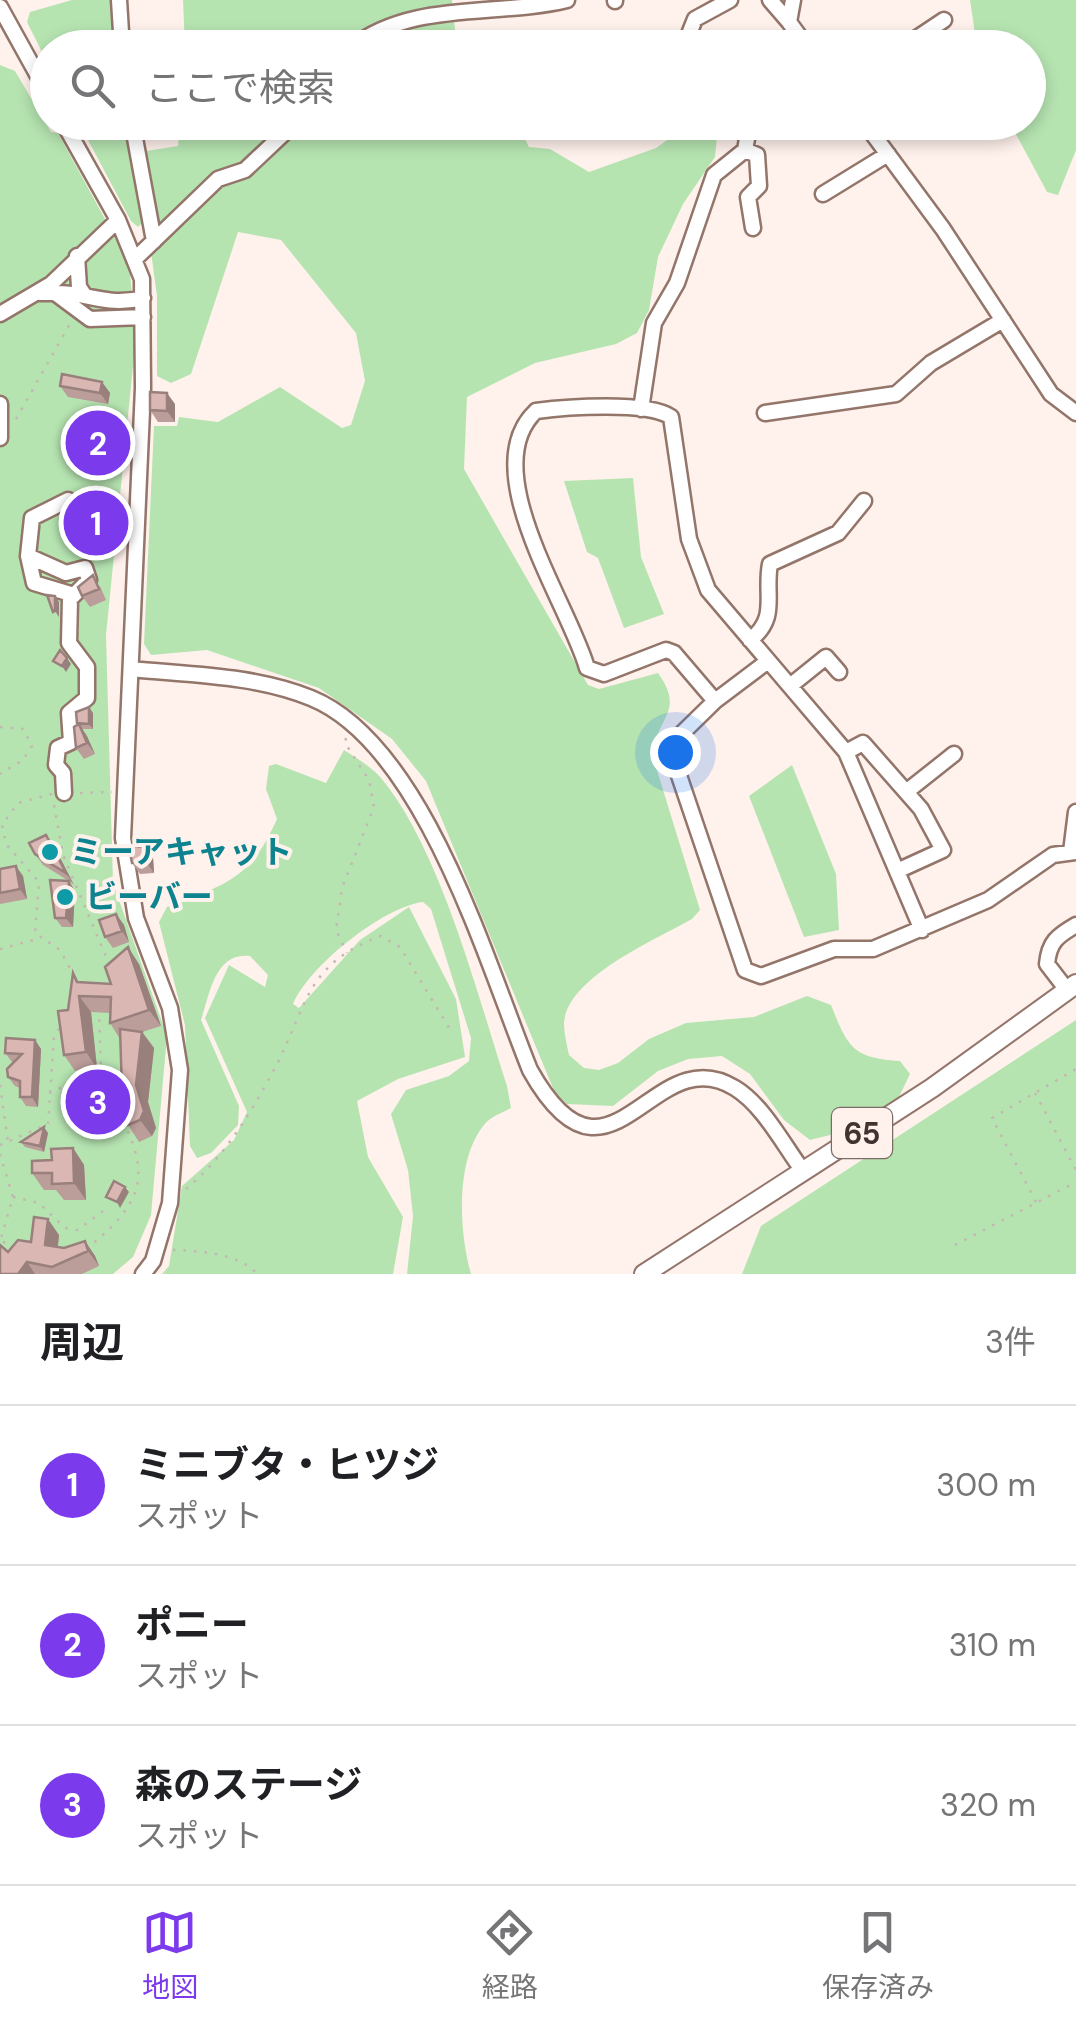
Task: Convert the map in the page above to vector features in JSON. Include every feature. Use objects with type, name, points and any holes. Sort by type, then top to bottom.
[{"type":"main road","name":"65","points":[[644,1274],[932,1088],[1072,987]]},
{"type":"street","points":[[119,0],[121,30]]},
{"type":"street","points":[[383,30],[424,14],[516,4],[540,6],[567,0]]},
{"type":"street","points":[[690,30],[694,19],[730,0]]},
{"type":"street","points":[[770,0],[794,30]]},
{"type":"street","points":[[789,22],[792,0]]},
{"type":"street","points":[[0,7],[30,61]]},
{"type":"street","points":[[929,30],[944,20]]},
{"type":"street","points":[[73,140],[136,258],[143,298],[124,792],[126,879],[177,1035],[180,1070],[170,1203],[156,1250],[143,1274]]},
{"type":"street","points":[[135,140],[154,240]]},
{"type":"street","points":[[136,258],[218,179],[245,170],[277,140]]},
{"type":"street","points":[[641,409],[654,323],[677,283],[714,174],[746,150],[747,140]]},
{"type":"street","points":[[878,140],[1051,394],[1076,413]]},
{"type":"street","points":[[746,150],[756,155],[759,186],[748,197],[753,228]]},
{"type":"street","points":[[824,194],[888,154]]},
{"type":"street","points":[[0,314],[47,293],[77,256],[118,220]]},
{"type":"street","points":[[77,256],[80,287],[85,296]]},
{"type":"street","points":[[47,293],[118,304],[143,298]]},
{"type":"street","points":[[47,293],[76,312],[105,320],[143,316]]},
{"type":"street","points":[[765,413],[896,394],[931,363],[1003,320]]},
{"type":"street","points":[[0,404],[5,434]]},
{"type":"street","points":[[715,701],[674,653],[666,650],[604,674],[587,668],[577,631],[544,570],[514,487],[520,445],[527,422],[536,411],[641,409],[661,410],[671,417],[689,539],[708,590],[846,752],[922,930]]},
{"type":"street","points":[[68,500],[32,518],[28,556],[34,583],[74,595]]},
{"type":"street","points":[[750,640],[766,628],[770,614],[770,564],[838,533],[864,501]]},
{"type":"street","points":[[28,556],[66,572],[85,568],[89,580],[74,595],[69,643],[88,667],[87,698],[69,713],[72,742],[58,748],[56,765],[64,773],[59,793]]},
{"type":"street","points":[[790,686],[826,657],[840,672]]},
{"type":"street","points":[[768,662],[715,701],[669,746],[745,970],[761,976],[834,949],[873,950],[988,900],[1053,854],[1073,852],[1076,812]]},
{"type":"street","points":[[131,669],[266,682],[315,700],[351,724],[410,790],[434,833],[530,1070],[550,1106],[566,1121],[606,1126],[627,1118],[672,1085],[712,1078],[750,1100],[803,1171]]},
{"type":"street","points":[[846,752],[863,744],[922,809],[943,850],[896,871]]},
{"type":"street","points":[[906,792],[954,754]]},
{"type":"street","points":[[1072,987],[1047,964],[1048,948],[1058,935],[1076,926]]},
{"type":"path","points":[[5,434],[76,312]]},
{"type":"path","points":[[348,954],[336,930],[342,888],[374,806],[370,780],[345,743],[351,724]]},
{"type":"path","points":[[0,727],[23,729],[32,746],[22,760],[0,774]]},
{"type":"path","points":[[78,986],[75,970],[60,950],[36,933],[39,882],[6,844],[0,826],[18,803],[59,793],[124,792]]},
{"type":"path","points":[[59,793],[53,820],[63,855],[114,973]]},
{"type":"path","points":[[170,1203],[202,1177],[233,1140],[278,1061],[302,999],[327,969],[348,954],[381,936],[400,948],[451,1031]]},
{"type":"path","points":[[0,949],[42,938]]},
{"type":"path","points":[[73,1252],[86,1249],[114,1227],[134,1204],[142,1166],[100,1070],[99,1009]]},
{"type":"path","points":[[0,1145],[48,1124],[54,1037],[62,1025]]},
{"type":"path","points":[[1036,1202],[992,1118],[1076,1069]]},
{"type":"path","points":[[48,1094],[100,1070]]},
{"type":"path","points":[[0,1085],[8,1142]]},
{"type":"path","points":[[1035,1092],[1076,1170]]},
{"type":"path","points":[[0,1154],[13,1197],[1,1242],[22,1250]]},
{"type":"path","points":[[955,1245],[1076,1182]]},
{"type":"path","points":[[13,1197],[39,1204],[65,1228],[78,1230],[103,1211]]},
{"type":"path","points":[[156,1250],[212,1253],[250,1266],[257,1274]]},
{"type":"green space","points":[[72,0],[114,0],[115,30],[31,30],[27,22],[30,12]]},
{"type":"green space","points":[[183,0],[452,0],[455,30],[184,30]]},
{"type":"green space","points":[[970,0],[1076,0],[1076,150],[1058,195],[1047,192],[1019,140],[1046,140],[1046,30],[974,30]]},
{"type":"green space","points":[[0,65],[15,71],[30,96],[30,140],[62,140],[129,263],[136,336],[106,635],[113,883],[167,1036],[151,1215],[133,1257],[113,1274],[0,1274]]},
{"type":"green space","points":[[88,140],[131,140],[144,221],[138,227],[131,221]]},
{"type":"green space","points":[[179,140],[525,140],[529,147],[550,149],[589,172],[656,148],[667,140],[717,140],[715,157],[683,204],[658,257],[649,310],[637,333],[616,344],[535,363],[467,397],[464,469],[588,685],[599,689],[658,673],[669,696],[670,705],[652,754],[700,910],[692,919],[616,961],[580,990],[569,1006],[565,1035],[569,1055],[584,1068],[599,1070],[618,1063],[649,1039],[686,1023],[754,1017],[807,996],[831,1005],[854,1048],[872,1057],[900,1061],[910,1074],[898,1099],[830,1135],[810,1140],[784,1120],[750,1074],[722,1056],[688,1059],[658,1071],[613,1106],[567,1104],[555,1093],[426,781],[392,739],[319,688],[207,650],[151,655],[144,644],[154,426],[177,426],[179,417],[218,422],[280,387],[342,428],[351,425],[365,381],[356,333],[281,240],[238,232],[191,374],[171,383],[157,376],[157,296],[151,252],[174,226],[159,223],[146,151],[178,146]]},
{"type":"green space","points":[[633,478],[641,557],[664,614],[624,628],[598,558],[587,552],[564,481]]},
{"type":"green space","points":[[344,750],[381,778],[421,843],[455,925],[507,1086],[511,1108],[484,1125],[468,1157],[464,1177],[462,1218],[471,1274],[407,1274],[413,1216],[408,1170],[391,1114],[406,1090],[449,1076],[469,1061],[471,1038],[431,909],[423,902],[407,906],[388,915],[349,941],[314,973],[293,1004],[299,1008],[360,940],[409,907],[456,999],[465,1057],[398,1079],[357,1101],[368,1157],[403,1217],[393,1274],[162,1274],[169,1266],[182,1186],[234,1140],[247,1112],[205,1018],[229,965],[265,987],[268,975],[250,956],[238,956],[221,967],[211,987],[201,1020],[239,1106],[238,1125],[211,1153],[197,1158],[190,1146],[185,1025],[159,922],[167,907],[221,885],[257,855],[277,819],[266,789],[269,766],[276,764],[326,783]]},
{"type":"green space","points":[[792,765],[836,874],[839,930],[804,937],[749,796]]},
{"type":"green space","points":[[1076,1020],[1076,1274],[742,1274],[761,1226]]},
{"type":"building","points":[[62,374],[102,382],[100,393],[60,386]]},
{"type":"building","points":[[150,392],[167,393],[167,411],[150,410]]},
{"type":"building","points":[[94,419],[104,454],[93,457],[83,421]]},
{"type":"building","points":[[87,493],[99,494],[96,541],[84,540]]},
{"type":"building","points":[[93,575],[99,589],[82,596],[78,587]]},
{"type":"building","points":[[47,595],[55,596],[53,612]]},
{"type":"building","points":[[60,650],[67,658],[62,666],[53,661]]},
{"type":"building","points":[[89,707],[89,724],[77,723],[76,712]]},
{"type":"building","points":[[79,724],[87,743],[76,748],[74,727]]},
{"type":"building","points":[[46,835],[66,873],[35,854],[29,843]]},
{"type":"building","points":[[145,846],[146,862],[132,863],[129,847]]},
{"type":"building","points":[[16,866],[20,889],[0,893],[0,869]]},
{"type":"building","points":[[50,880],[69,881],[66,918],[55,918]]},
{"type":"building","points":[[116,914],[122,931],[105,937],[99,920]]},
{"type":"building","points":[[128,947],[149,1010],[110,1023],[111,997],[79,996],[86,1052],[64,1055],[58,1011],[68,1010],[73,973],[77,982],[111,984],[105,967]]},
{"type":"building","points":[[120,1029],[142,1032],[136,1085],[144,1111],[140,1120],[128,1125],[114,1095],[122,1091]]},
{"type":"building","points":[[6,1038],[35,1040],[32,1097],[20,1097],[20,1081],[8,1077],[7,1069],[22,1054],[5,1053]]},
{"type":"building","points":[[88,1081],[98,1087],[94,1105],[83,1105]]},
{"type":"building","points":[[44,1127],[40,1146],[21,1142]]},
{"type":"building","points":[[73,1148],[74,1183],[52,1184],[52,1173],[32,1173],[32,1161],[52,1160],[51,1149]]},
{"type":"building","points":[[114,1181],[125,1187],[117,1202],[106,1197]]},
{"type":"building","points":[[34,1217],[48,1219],[45,1245],[64,1248],[85,1241],[88,1251],[52,1267],[27,1262],[18,1274],[0,1274],[0,1245],[8,1252],[18,1240],[31,1242]]},
{"type":"place","name":"ポニー","points":[[98,443]]},
{"type":"place","name":"ミニブタ・ヒツジ","points":[[96,523]]},
{"type":"place","name":"ミーアキャット","points":[[50,852]]},
{"type":"place","name":"ビーバー","points":[[65,897]]},
{"type":"place","name":"森のステージ","points":[[98,1102]]}]
